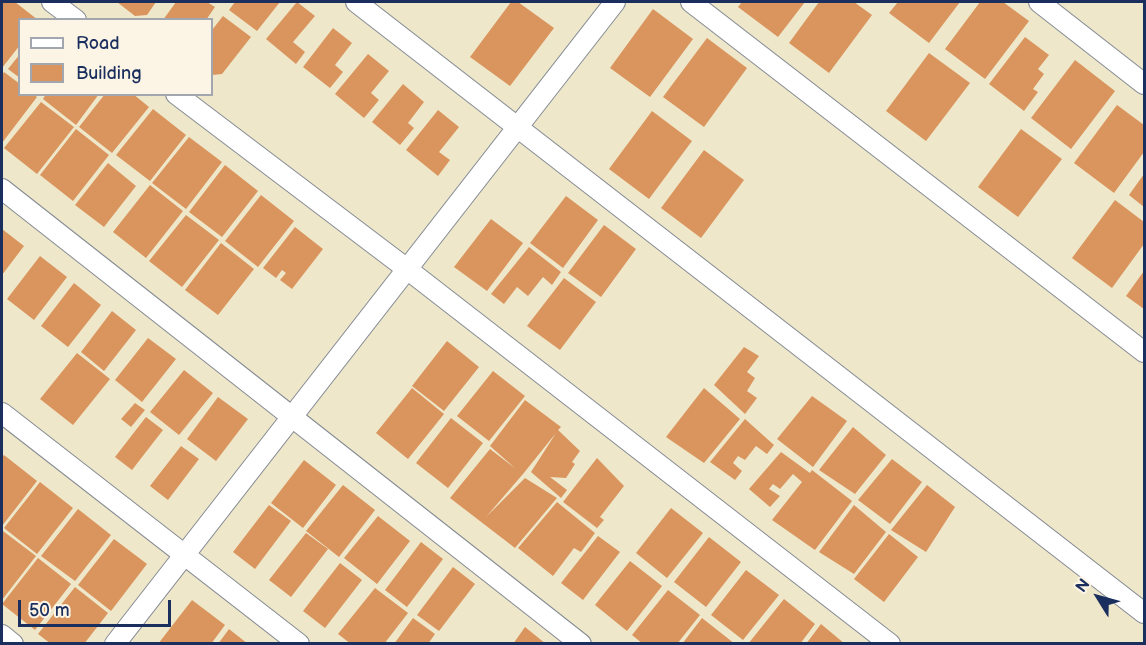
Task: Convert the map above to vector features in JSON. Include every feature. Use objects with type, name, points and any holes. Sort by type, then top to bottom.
[{"type":"street","points":[[52,2],[73,18]]},
{"type":"street","points":[[356,2],[1144,613]]},
{"type":"street","points":[[115,644],[615,2]]},
{"type":"street","points":[[691,2],[1144,352]]},
{"type":"street","points":[[1039,2],[1144,84]]},
{"type":"street","points":[[179,96],[407,269],[890,644]]},
{"type":"street","points":[[2,189],[581,644]]},
{"type":"street","points":[[2,413],[300,644]]},
{"type":"street","points":[[2,635],[13,644]]},
{"type":"building","points":[[2,2],[15,2],[35,18],[18,18],[18,48],[2,68]]},
{"type":"building","points":[[117,2],[156,2],[147,15],[135,16]]},
{"type":"building","points":[[176,2],[207,2],[215,7],[207,18],[164,18]]},
{"type":"building","points":[[235,2],[280,2],[257,31],[229,10]]},
{"type":"building","points":[[297,2],[315,16],[293,42],[305,52],[296,64],[266,39]]},
{"type":"building","points":[[511,2],[518,2],[554,28],[510,86],[470,57]]},
{"type":"building","points":[[742,2],[805,2],[778,37],[738,7]]},
{"type":"building","points":[[819,2],[854,2],[872,15],[829,73],[789,43]]},
{"type":"building","points":[[898,2],[960,2],[929,43],[889,13]]},
{"type":"building","points":[[980,2],[1003,2],[1029,21],[985,79],[945,49]]},
{"type":"building","points":[[653,9],[693,39],[650,97],[610,68]]},
{"type":"building","points":[[223,16],[251,37],[222,74],[213,75],[213,29]]},
{"type":"building","points":[[333,28],[352,43],[335,65],[343,72],[330,88],[303,67]]},
{"type":"building","points":[[1025,37],[1049,55],[1038,69],[1044,74],[1033,89],[1038,92],[1024,111],[989,84]]},
{"type":"building","points":[[707,38],[747,68],[704,127],[663,97]]},
{"type":"building","points":[[929,53],[970,83],[926,141],[886,111]]},
{"type":"building","points":[[368,54],[389,71],[371,93],[379,100],[364,118],[335,94]]},
{"type":"building","points":[[18,56],[18,76],[8,69]]},
{"type":"building","points":[[1075,60],[1115,91],[1071,149],[1031,118]]},
{"type":"building","points":[[4,72],[18,82],[18,96],[37,97],[2,143],[2,75]]},
{"type":"building","points":[[403,84],[424,102],[408,123],[414,128],[400,145],[372,122]]},
{"type":"building","points":[[45,96],[98,96],[76,125],[43,99]]},
{"type":"building","points":[[103,96],[135,96],[149,107],[112,153],[79,127]]},
{"type":"building","points":[[41,102],[74,127],[37,174],[4,148]]},
{"type":"building","points":[[1117,105],[1144,125],[1144,152],[1114,193],[1074,163]]},
{"type":"building","points":[[153,109],[186,135],[150,181],[116,155]]},
{"type":"building","points":[[438,110],[459,127],[439,152],[450,160],[438,176],[406,150]]},
{"type":"building","points":[[652,111],[692,141],[649,199],[609,169]]},
{"type":"building","points":[[76,129],[109,155],[73,201],[40,175]]},
{"type":"building","points":[[1021,129],[1062,159],[1018,217],[978,187]]},
{"type":"building","points":[[189,137],[222,162],[186,209],[152,183]]},
{"type":"building","points":[[704,150],[744,180],[701,238],[661,208]]},
{"type":"building","points":[[108,163],[136,186],[104,227],[75,205]]},
{"type":"building","points":[[225,165],[258,191],[222,237],[189,212]]},
{"type":"building","points":[[1144,174],[1144,207],[1129,195]]},
{"type":"building","points":[[150,185],[183,211],[146,258],[113,232]]},
{"type":"building","points":[[261,195],[294,221],[258,267],[225,241]]},
{"type":"building","points":[[566,196],[598,220],[563,268],[530,243]]},
{"type":"building","points":[[1115,200],[1144,222],[1144,244],[1112,288],[1072,258]]},
{"type":"building","points":[[186,215],[219,240],[182,287],[149,261]]},
{"type":"building","points":[[491,219],[523,243],[487,291],[454,267]]},
{"type":"building","points":[[604,225],[636,249],[601,297],[568,273]]},
{"type":"building","points":[[295,227],[323,249],[292,289],[280,280],[286,273],[282,270],[276,278],[263,268]]},
{"type":"building","points":[[2,229],[24,246],[2,275]]},
{"type":"building","points":[[221,243],[254,269],[218,315],[185,290]]},
{"type":"building","points":[[529,247],[561,272],[552,285],[543,277],[528,296],[517,287],[504,304],[491,294]]},
{"type":"building","points":[[40,256],[67,277],[34,320],[7,299]]},
{"type":"building","points":[[1144,271],[1144,309],[1126,296]]},
{"type":"building","points":[[564,278],[596,302],[560,350],[527,326]]},
{"type":"building","points":[[74,283],[101,305],[68,347],[41,326]]},
{"type":"building","points":[[112,311],[136,330],[104,371],[81,352]]},
{"type":"building","points":[[148,338],[176,359],[142,402],[115,380]]},
{"type":"building","points":[[447,341],[479,367],[444,411],[412,386]]},
{"type":"building","points":[[744,347],[759,356],[747,372],[755,378],[747,391],[757,398],[745,414],[714,385]]},
{"type":"building","points":[[77,353],[110,379],[73,425],[40,399]]},
{"type":"building","points":[[184,370],[213,393],[179,435],[150,412]]},
{"type":"building","points":[[493,371],[525,396],[489,441],[457,416]]},
{"type":"building","points":[[412,388],[444,414],[408,459],[376,433]]},
{"type":"building","points":[[704,388],[740,419],[704,463],[666,437]]},
{"type":"building","points":[[812,396],[847,421],[813,467],[777,439]]},
{"type":"building","points":[[218,397],[248,419],[216,461],[187,439]]},
{"type":"building","points":[[525,400],[561,427],[558,430],[580,451],[572,462],[575,464],[566,478],[550,477],[567,490],[561,498],[531,472],[556,433],[486,517],[525,478],[557,498],[515,548],[450,498],[490,449],[516,469],[490,446]]},
{"type":"building","points":[[135,403],[145,410],[131,427],[121,419]]},
{"type":"building","points":[[146,417],[163,430],[132,470],[115,457]]},
{"type":"building","points":[[451,418],[483,443],[448,488],[416,463]]},
{"type":"building","points":[[745,419],[774,445],[767,454],[756,446],[745,460],[738,456],[733,463],[742,471],[735,480],[710,462]]},
{"type":"building","points":[[853,427],[886,455],[855,494],[819,470]]},
{"type":"building","points":[[181,446],[199,459],[168,500],[150,486]]},
{"type":"building","points":[[781,452],[810,473],[812,470],[852,501],[815,550],[772,520],[802,482],[793,474],[780,489],[773,484],[769,489],[780,496],[770,507],[749,489]]},
{"type":"building","points":[[4,455],[37,481],[2,526],[2,458]]},
{"type":"building","points":[[597,458],[624,486],[600,517],[604,520],[597,528],[563,502]]},
{"type":"building","points":[[892,459],[922,482],[890,524],[858,500]]},
{"type":"building","points":[[304,460],[336,485],[303,528],[271,503]]},
{"type":"building","points":[[40,482],[73,508],[37,554],[4,528]]},
{"type":"building","points":[[343,485],[375,510],[339,557],[306,531]]},
{"type":"building","points":[[927,485],[955,507],[926,552],[891,530]]},
{"type":"building","points":[[557,502],[595,533],[581,552],[574,548],[553,576],[518,548]]},
{"type":"building","points":[[269,505],[291,521],[255,569],[233,552]]},
{"type":"building","points":[[854,505],[886,532],[854,574],[819,552]]},
{"type":"building","points":[[671,508],[703,533],[667,578],[636,553]]},
{"type":"building","points":[[78,509],[111,535],[75,581],[41,556]]},
{"type":"building","points":[[378,516],[410,541],[377,584],[344,558]]},
{"type":"building","points":[[2,532],[36,556],[2,600]]},
{"type":"building","points":[[306,533],[328,549],[291,597],[269,580]]},
{"type":"building","points":[[889,534],[918,557],[884,602],[854,579]]},
{"type":"building","points":[[598,536],[620,552],[583,600],[561,583]]},
{"type":"building","points":[[709,537],[741,562],[706,607],[674,582]]},
{"type":"building","points":[[114,539],[147,564],[111,611],[78,585]]},
{"type":"building","points":[[421,542],[443,559],[407,607],[385,590]]},
{"type":"building","points":[[38,558],[71,584],[35,630],[2,604]]},
{"type":"building","points":[[630,561],[662,586],[627,631],[595,605]]},
{"type":"building","points":[[340,563],[362,580],[325,628],[303,611]]},
{"type":"building","points":[[453,567],[475,584],[439,631],[417,615]]},
{"type":"building","points":[[746,570],[779,595],[743,640],[711,615]]},
{"type":"building","points":[[75,587],[108,613],[84,644],[51,644],[38,634]]},
{"type":"building","points":[[375,588],[408,613],[384,644],[351,644],[338,634]]},
{"type":"building","points":[[668,590],[700,615],[677,644],[643,644],[632,635]]},
{"type":"building","points":[[784,599],[815,624],[800,644],[748,644]]},
{"type":"building","points":[[192,600],[225,625],[211,644],[158,644]]},
{"type":"building","points":[[413,618],[435,634],[428,644],[394,644]]},
{"type":"building","points":[[702,618],[735,644],[682,644]]},
{"type":"building","points":[[821,624],[845,644],[806,644]]},
{"type":"building","points":[[525,627],[546,644],[513,644]]},
{"type":"building","points":[[229,629],[248,644],[218,644]]}]
